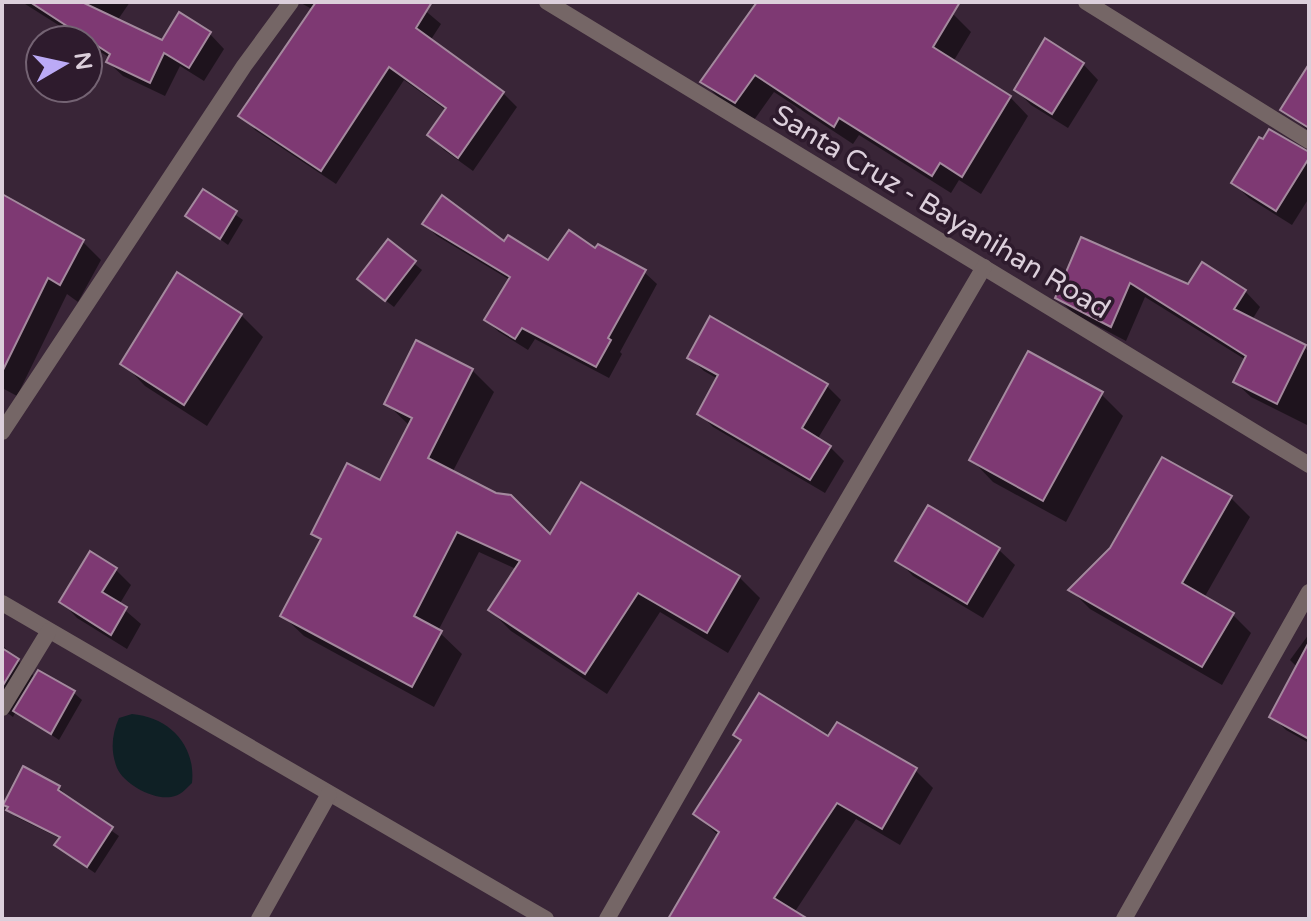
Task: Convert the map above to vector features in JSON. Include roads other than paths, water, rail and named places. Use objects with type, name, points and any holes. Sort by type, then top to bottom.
[{"type":"street","points":[[2,432],[244,66],[291,2]]},
{"type":"street","name":"Santa Cruz - Bayanihan Road","points":[[547,2],[1309,465]]},
{"type":"street","points":[[1086,2],[1309,141]]},
{"type":"street","points":[[607,919],[984,267]]},
{"type":"street","points":[[1124,919],[1309,592]]},
{"type":"street","points":[[2,603],[546,919]]},
{"type":"street","points":[[2,708],[49,631]]},
{"type":"street","points":[[259,919],[329,794]]}]
